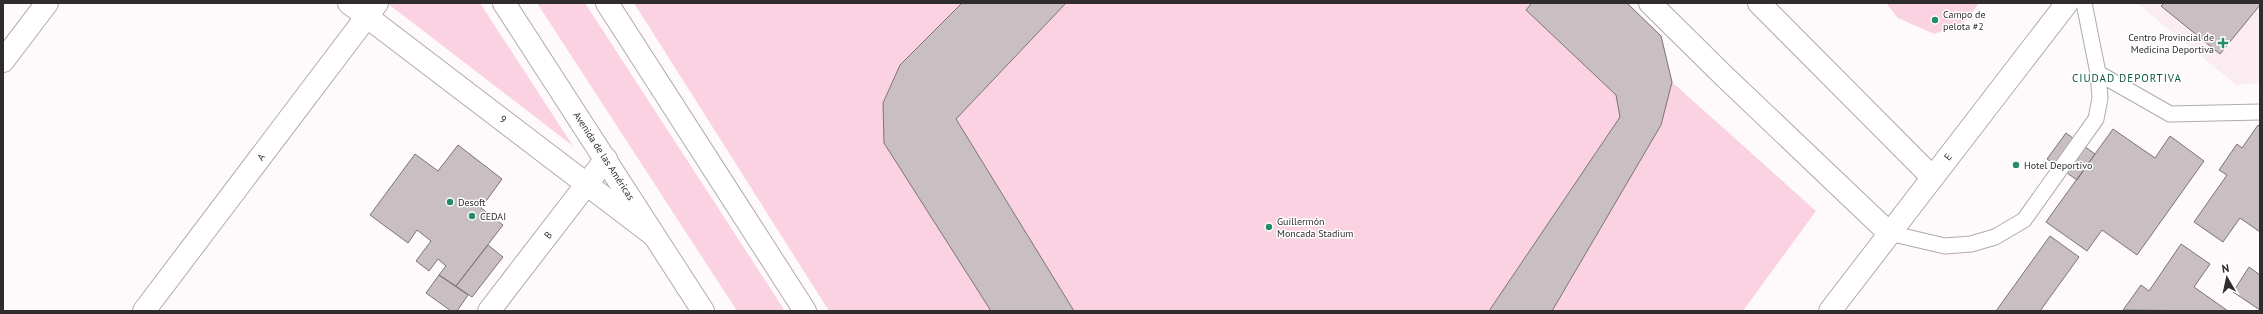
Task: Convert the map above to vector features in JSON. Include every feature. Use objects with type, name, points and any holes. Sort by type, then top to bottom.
[{"type":"street","points":[[3,61],[47,3]]},
{"type":"street","name":"9","points":[[349,3],[373,10],[656,236]]},
{"type":"street","name":"Avenida de las Américas","points":[[504,3],[656,236],[702,311]]},
{"type":"street","points":[[607,3],[805,311]]},
{"type":"street","points":[[1650,3],[1724,76],[1889,233]]},
{"type":"street","points":[[1759,3],[1932,177]]},
{"type":"street","name":"E","points":[[1830,311],[2067,3]]},
{"type":"street","name":"A","points":[[144,311],[373,10]]},
{"type":"street","name":"B","points":[[489,311],[606,159]]},
{"type":"lane","points":[[1889,233],[1945,246],[1971,244],[1995,236],[2024,220],[2096,119],[2100,98],[2098,73],[2084,3]]},
{"type":"lane","points":[[2098,73],[2170,114],[2260,112]]},
{"type":"shaded area","points":[[387,3],[480,3],[573,146]]},
{"type":"shaded area","points":[[537,3],[585,3],[785,311],[737,311]]},
{"type":"shaded area","name":"Guillermón Moncada Stadium","points":[[634,3],[1627,3],[1661,36],[1672,82],[1816,211],[1743,311],[829,311]]},
{"type":"shaded area","name":"Campo de pelota #2","points":[[1886,3],[1979,3],[1964,23],[1934,34],[1898,18]]},
{"type":"shaded area","name":"Centro Provincial de Medicina Deportiva","points":[[2137,3],[2260,3],[2260,83],[2236,85]]},
{"type":"building","points":[[962,3],[1066,3],[956,119],[1074,311],[991,311],[884,143],[883,103],[900,65]]},
{"type":"building","points":[[1532,3],[1627,3],[1661,36],[1672,82],[1661,125],[1552,311],[1489,311],[1620,117],[1616,95],[1526,10]]},
{"type":"building","points":[[2164,3],[2260,3],[2260,5],[2220,54],[2161,6]]},
{"type":"building","points":[[2258,125],[2260,127],[2260,232],[2240,218],[2223,242],[2194,222],[2227,175],[2219,170],[2237,144],[2242,148]]},
{"type":"building","points":[[2113,129],[2155,158],[2170,136],[2204,161],[2137,255],[2102,230],[2087,251],[2046,222]]},
{"type":"building","points":[[2066,133],[2095,154],[2077,180],[2047,159]]},
{"type":"building","points":[[458,145],[502,179],[481,208],[503,225],[456,286],[439,275],[446,266],[438,259],[429,271],[416,261],[431,241],[417,230],[408,243],[370,215],[415,154],[438,171]]},
{"type":"building","points":[[2050,236],[2079,257],[2040,311],[1996,311]]},
{"type":"building","points":[[2181,244],[2210,264],[2194,287],[2228,311],[2123,310],[2141,285],[2149,291]]},
{"type":"building","points":[[488,245],[503,257],[472,297],[456,286]]},
{"type":"building","points":[[2249,267],[2260,275],[2260,310],[2233,292]]},
{"type":"building","points":[[439,275],[468,295],[457,311],[451,311],[426,293]]},
{"type":"place","name":"Campo de pelota #2","points":[[1935,20]]},
{"type":"place","name":"Centro Provincial de Medicina Deportiva","points":[[2223,43]]},
{"type":"place","name":"Hotel Deportivo","points":[[2016,165]]},
{"type":"place","name":"Desoft","points":[[450,202]]},
{"type":"place","name":"CEDAI","points":[[472,216]]},
{"type":"place","name":"Guillermón Moncada Stadium","points":[[1269,227]]},
{"type":"district","name":"CIUDAD DEPORTIVA","points":[[2127,78]]}]
